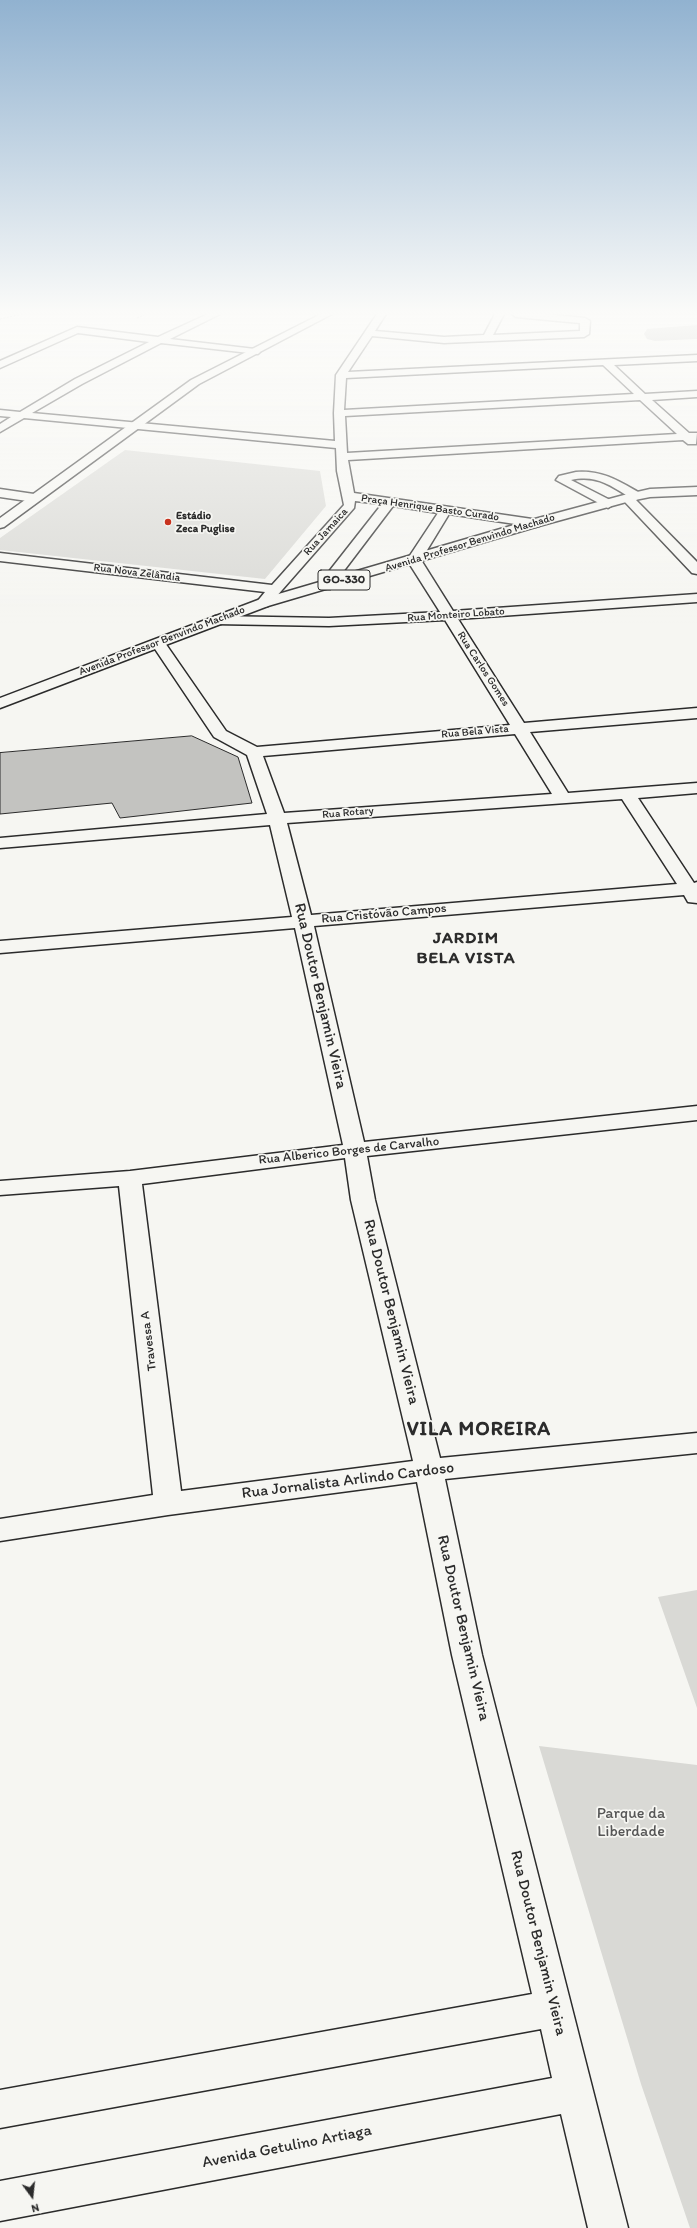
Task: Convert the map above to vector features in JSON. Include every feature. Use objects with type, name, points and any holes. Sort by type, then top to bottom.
[{"type":"street","points":[[0,429],[17,418]]},
{"type":"street","points":[[56,418],[137,425],[342,451],[691,436]]},
{"type":"street","points":[[0,524],[146,418]]},
{"type":"street","name":"Rua Jamaica","points":[[263,603],[350,505],[342,451],[339,418]]},
{"type":"street","points":[[669,418],[691,436],[697,447]]},
{"type":"street","points":[[608,504],[574,487],[562,480],[563,478],[582,474],[598,474],[632,497],[697,570]]},
{"type":"street","name":"Avenida Professor Benvindo Machado","points":[[0,703],[263,603],[414,560],[535,523],[632,497],[650,493],[697,491]]},
{"type":"street","points":[[0,493],[34,498]]},
{"type":"street","name":"Praça Henrique Basto Curado","points":[[348,496],[535,523]]},
{"type":"street","points":[[325,586],[390,502]]},
{"type":"street","points":[[414,560],[446,510]]},
{"type":"street","name":"Rua Nova Zelândia","points":[[0,557],[275,589]]},
{"type":"street","name":"Rua Carlos Gomes","points":[[414,560],[564,798]]},
{"type":"street","name":"Rua Monteiro Lobato","points":[[216,620],[329,622],[448,616],[697,598]]},
{"type":"street","points":[[158,643],[220,734],[254,752]]},
{"type":"street","name":"Rua Bela Vista","points":[[254,752],[697,713]]},
{"type":"street","name":"Rua Doutor Benjamin Vieira","points":[[254,752],[277,819],[303,921],[355,1150],[363,1200],[429,1470],[468,1655],[608,2228]]},
{"type":"street","name":"Rua Rotary","points":[[0,843],[277,819],[697,788]]},
{"type":"street","points":[[627,794],[694,893]]},
{"type":"street","name":"Rua Cristóvão Campos","points":[[0,947],[303,921],[694,893]]},
{"type":"street","name":"Rua Alberico Borges de Carvalho","points":[[0,1188],[130,1178],[355,1150],[697,1113]]},
{"type":"street","name":"Travessa A","points":[[130,1178],[168,1504]]},
{"type":"street","name":"Rua Jornalista Arlindo Cardoso","points":[[0,1530],[168,1504],[429,1470],[697,1443]]},
{"type":"street","points":[[0,2109],[554,2008]]},
{"type":"street","name":"Avenida Getulino Artiaga","points":[[0,2201],[574,2093]]},
{"type":"green space","name":"Estádio Zeca Puglise","points":[[125,450],[320,471],[326,506],[265,579],[0,550],[0,538]]},
{"type":"green space","points":[[697,1590],[697,1708],[658,1597]]},
{"type":"green space","name":"Parque da Liberdade","points":[[539,1746],[697,1765],[697,2228],[690,2228],[641,2084]]},
{"type":"building","points":[[192,736],[238,757],[252,803],[120,818],[112,803],[0,814],[0,753]]},
{"type":"place","name":"Estádio Zeca Puglise","points":[[168,522]]},
{"type":"district","name":"JARDIM BELA VISTA","points":[[466,949]]},
{"type":"district","name":"VILA MOREIRA","points":[[479,1430]]}]
